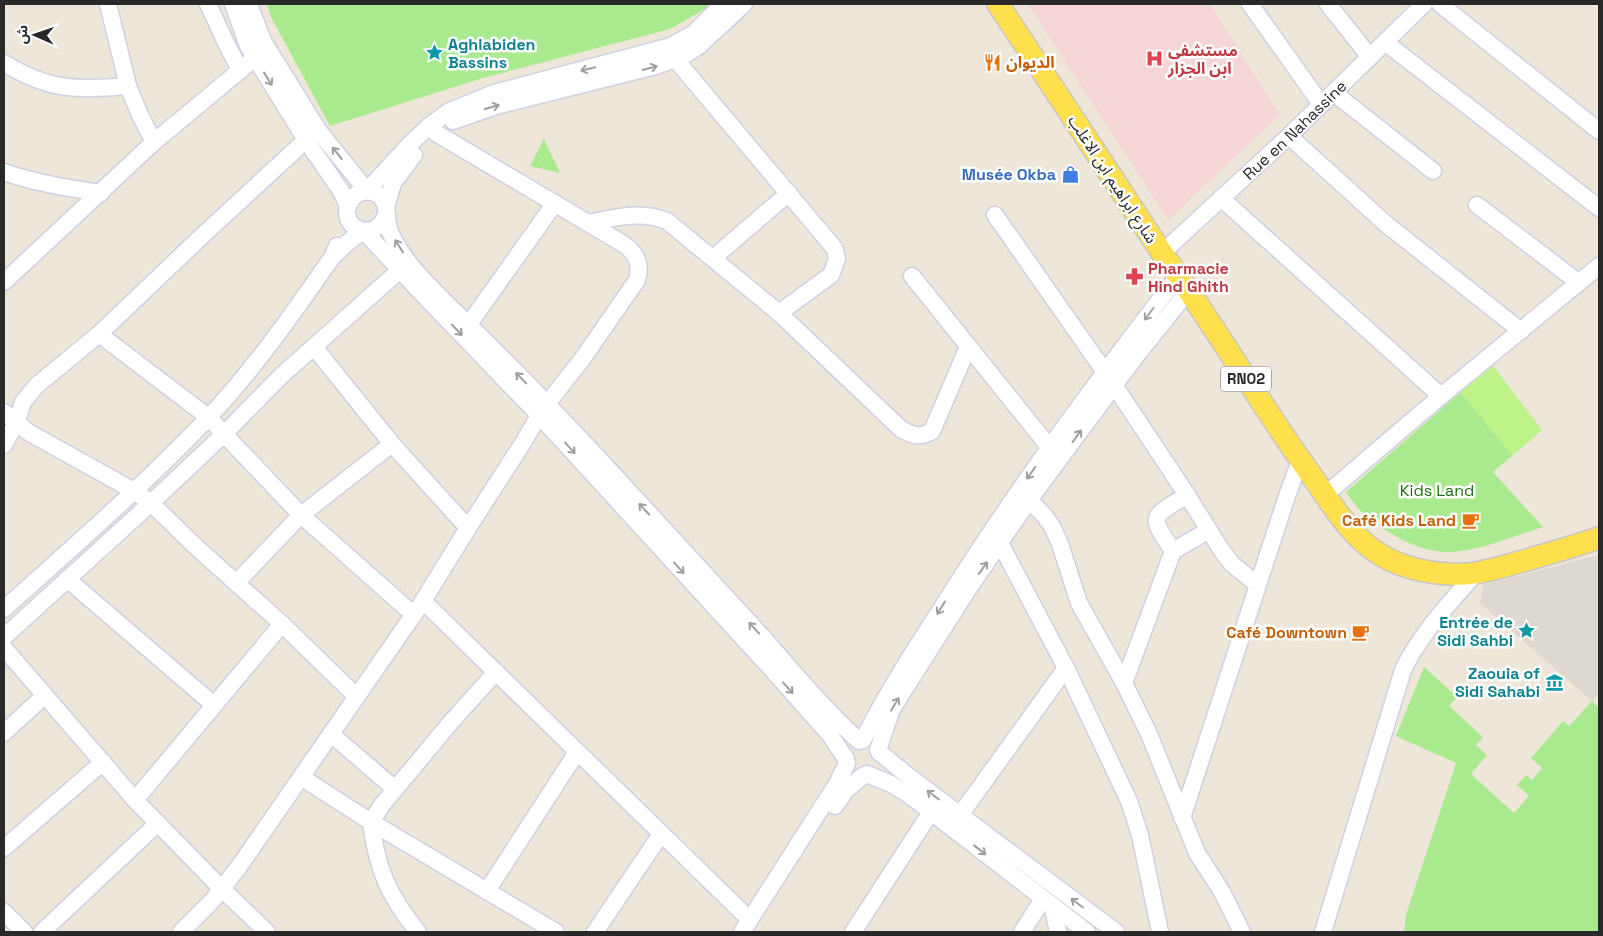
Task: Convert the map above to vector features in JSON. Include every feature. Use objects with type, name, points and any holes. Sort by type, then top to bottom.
[{"type":"main road","name":"شارع ابراهيم ابن الاغلب","points":[[998,4],[1162,253],[1184,282],[1300,461],[1345,523],[1362,541],[1381,555],[1424,571],[1448,574],[1475,574],[1599,538]]},
{"type":"street","points":[[108,4],[128,86],[154,142]]},
{"type":"street","points":[[208,4],[240,70]]},
{"type":"street","points":[[233,4],[248,46],[262,54],[318,130],[367,191],[380,196],[386,211],[389,230],[418,276],[469,324],[830,735],[851,770],[901,790],[1087,932]]},
{"type":"street","points":[[249,4],[264,41],[262,54],[306,140],[342,191],[352,224],[364,231],[400,270],[543,410],[780,656],[839,723],[861,741],[873,744],[879,751],[960,815],[1116,932]]},
{"type":"street","points":[[333,256],[353,238],[364,231],[380,226],[384,221],[391,189],[401,170],[436,133],[460,118],[477,112],[656,66],[673,53],[723,4]]},
{"type":"street","points":[[4,609],[134,490],[208,417],[291,317],[333,256],[343,233],[348,210],[355,195],[367,191],[428,127],[448,112],[494,93],[699,46],[744,4]]},
{"type":"street","points":[[1250,4],[1321,104]]},
{"type":"street","points":[[1328,4],[1370,57]]},
{"type":"street","name":"Rue en Nahassine","points":[[1162,253],[1289,136],[1424,4]]},
{"type":"street","points":[[1440,4],[1599,131]]},
{"type":"street","points":[[1386,43],[1599,208]]},
{"type":"street","points":[[673,53],[835,249],[837,260],[831,274],[779,313]]},
{"type":"street","points":[[4,282],[154,142],[262,54]]},
{"type":"street","points":[[4,63],[44,83],[70,88],[128,86]]},
{"type":"street","points":[[1334,93],[1433,171]]},
{"type":"street","points":[[181,932],[222,889],[301,777],[419,608],[543,410],[637,280],[638,262],[632,251],[436,133]]},
{"type":"street","points":[[1289,136],[1386,224],[1521,331]]},
{"type":"street","points":[[4,445],[10,417],[29,393],[99,334],[306,140]]},
{"type":"street","points":[[4,172],[62,188],[100,193]]},
{"type":"street","points":[[713,258],[789,194]]},
{"type":"street","points":[[1221,198],[1441,396]]},
{"type":"street","points":[[469,324],[555,204]]},
{"type":"street","points":[[1477,205],[1578,282]]},
{"type":"street","points":[[588,223],[635,215],[656,217],[667,222],[779,313],[901,429],[911,435],[917,436],[932,431],[968,347]]},
{"type":"street","points":[[995,215],[1110,379],[1222,551],[1232,564],[1258,585]]},
{"type":"street","points":[[1325,495],[1441,396],[1599,266]]},
{"type":"street","points":[[4,637],[151,503],[223,435],[250,406],[400,270]]},
{"type":"street","points":[[912,276],[1050,448]]},
{"type":"street","points":[[749,928],[838,782],[849,748],[861,741],[882,702],[995,538],[1050,448],[1110,379],[1184,282]]},
{"type":"street","points":[[99,334],[208,417],[223,435],[301,515],[419,608],[496,672],[661,834],[749,928]]},
{"type":"street","points":[[314,347],[392,444],[468,528]]},
{"type":"street","points":[[749,928],[846,790],[865,774],[877,768],[880,758],[879,751],[892,709],[969,588],[995,538],[1030,500],[1110,379]]},
{"type":"street","points":[[10,417],[28,432],[134,490],[151,503],[282,624],[356,696]]},
{"type":"street","points":[[236,583],[301,515],[392,444]]},
{"type":"street","points":[[1182,818],[1300,461]]},
{"type":"street","points":[[1173,551],[1158,528],[1156,518],[1161,512],[1187,495]]},
{"type":"street","points":[[1030,500],[1053,528],[1079,604],[1124,683],[1149,734],[1197,853],[1222,892],[1242,932]]},
{"type":"street","points":[[1124,683],[1173,551],[1209,530]]},
{"type":"street","points":[[995,538],[1066,668],[1129,801],[1140,835],[1160,932]]},
{"type":"street","points":[[1322,932],[1403,670],[1421,640],[1475,574]]},
{"type":"street","points":[[67,579],[214,705]]},
{"type":"street","points":[[136,800],[282,624]]},
{"type":"street","points":[[4,648],[136,800],[222,889],[268,932]]},
{"type":"street","points":[[960,815],[1066,668]]},
{"type":"street","points":[[418,932],[391,895],[384,879],[377,861],[371,822],[395,789],[496,672]]},
{"type":"street","points":[[4,733],[44,696]]},
{"type":"street","points":[[331,734],[395,789]]},
{"type":"street","points":[[487,891],[577,752]]},
{"type":"street","points":[[4,848],[103,762]]},
{"type":"street","points":[[301,777],[371,822],[556,932]]},
{"type":"street","points":[[853,932],[931,812]]},
{"type":"street","points":[[42,932],[158,823]]},
{"type":"street","points":[[595,932],[661,834]]},
{"type":"street","points":[[1022,932],[1048,902]]},
{"type":"street","points":[[1048,902],[1058,932]]},
{"type":"street","points":[[4,912],[24,932]]},
{"type":"shaded area","name":"مستشفى ابن الجزار","points":[[1028,4],[1210,4],[1280,115],[1168,220]]},
{"type":"shaded area","points":[[1599,555],[1599,694],[1592,701],[1480,603],[1483,585]]},
{"type":"green space","name":"Aghlabiden Bassins","points":[[267,4],[714,4],[670,29],[483,78],[330,126],[271,17]]},
{"type":"green space","points":[[544,139],[560,173],[530,166]]},
{"type":"green space","name":"Kids Land","points":[[1492,365],[1542,430],[1493,472],[1543,527],[1485,546],[1449,552],[1426,549],[1392,534],[1363,513],[1346,492]]},
{"type":"green space","points":[[1492,365],[1542,430],[1512,455],[1460,392]]},
{"type":"green space","points":[[1424,667],[1457,697],[1449,706],[1483,737],[1476,745],[1487,755],[1471,774],[1514,813],[1529,796],[1517,785],[1526,775],[1532,780],[1542,768],[1531,758],[1563,721],[1569,726],[1592,701],[1599,708],[1599,932],[1404,932],[1406,915],[1456,763],[1396,736]]},
{"type":"place","name":"Aghlabiden Bassins","points":[[434,53]]},
{"type":"place","name":"مستشفى ابن الجزار","points":[[1154,59]]},
{"type":"place","name":"الديوان","points":[[992,62]]},
{"type":"place","name":"Musée Okba","points":[[1070,174]]},
{"type":"place","name":"Pharmacie Hind Ghith","points":[[1134,277]]},
{"type":"place","name":"Café Kids Land","points":[[1470,520]]},
{"type":"place","name":"Entrée de Sidi Sahbi","points":[[1527,631]]},
{"type":"place","name":"Café Downtown","points":[[1361,632]]},
{"type":"place","name":"Zaouia of Sidi Sahabi","points":[[1554,682]]}]
